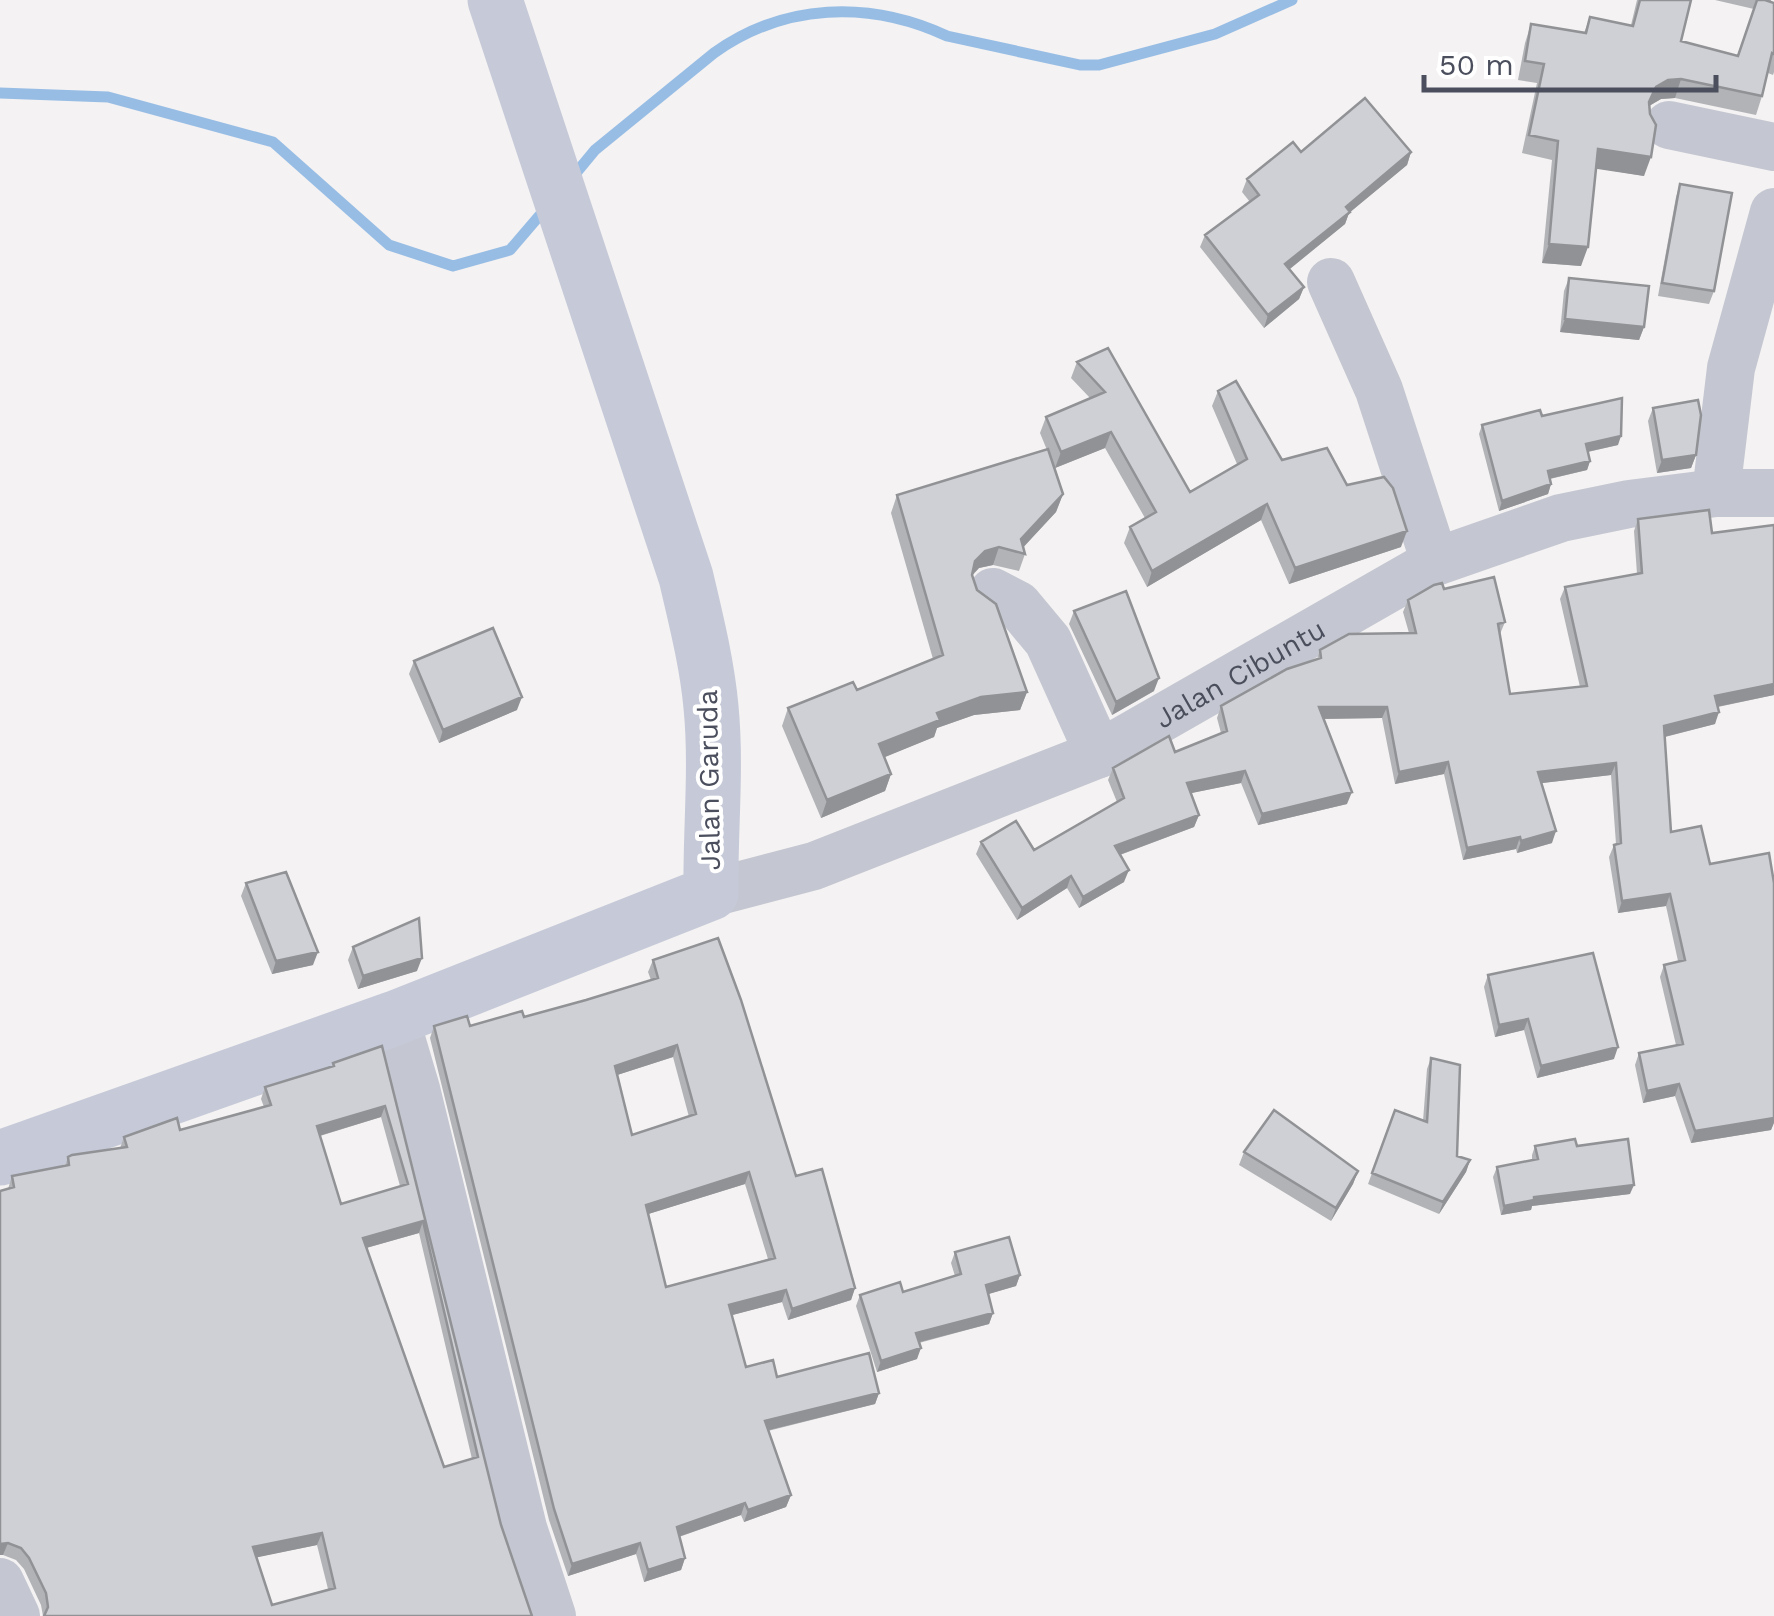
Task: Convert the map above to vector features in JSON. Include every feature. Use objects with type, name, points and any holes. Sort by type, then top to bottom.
[{"type":"street","name":"Jalan Garuda","points":[[0,1158],[395,1018],[711,893],[714,752],[699,629],[686,577],[494,0]]},
{"type":"street","points":[[1669,125],[1774,147]]},
{"type":"street","points":[[1716,494],[1731,368],[1774,212]]},
{"type":"street","points":[[1331,282],[1378,390],[1436,562]]},
{"type":"street","name":"Jalan Cibuntu","points":[[711,893],[814,866],[1099,754],[1436,562],[1561,518],[1629,504],[1716,494],[1774,493]]},
{"type":"street","points":[[994,592],[1018,605],[1048,641],[1099,754]]},
{"type":"street","points":[[395,1018],[416,1089],[522,1528],[552,1616]]},
{"type":"street","points":[[0,1582],[16,1616]]},
{"type":"building","points":[[1640,0],[1691,0],[1681,41],[1738,56],[1757,0],[1774,3],[1774,54],[1762,96],[1681,79],[1668,80],[1656,87],[1649,102],[1656,125],[1651,157],[1598,149],[1588,247],[1549,244],[1558,141],[1529,135],[1544,64],[1525,61],[1531,24],[1586,33],[1590,17],[1633,26]]},
{"type":"building","points":[[1365,98],[1411,152],[1346,207],[1350,212],[1285,264],[1304,287],[1268,315],[1205,235],[1259,195],[1247,179],[1293,142],[1301,152]]},
{"type":"building","points":[[1680,184],[1732,193],[1714,291],[1662,283]]},
{"type":"building","points":[[1569,278],[1649,286],[1644,327],[1565,319]]},
{"type":"building","points":[[1108,348],[1190,492],[1247,459],[1218,391],[1236,381],[1282,460],[1327,448],[1347,485],[1384,477],[1393,488],[1407,531],[1295,568],[1267,504],[1152,571],[1130,527],[1156,512],[1111,432],[1061,452],[1046,417],[1105,392],[1077,362]]},
{"type":"building","points":[[1622,398],[1621,436],[1586,444],[1590,461],[1548,471],[1551,484],[1502,501],[1482,425],[1540,410],[1542,416]]},
{"type":"building","points":[[1698,400],[1701,415],[1696,455],[1662,460],[1653,408]]},
{"type":"building","points":[[1048,449],[1063,494],[1021,539],[1025,554],[999,547],[985,551],[975,561],[972,575],[977,590],[996,604],[1027,692],[981,697],[937,713],[940,720],[879,744],[891,774],[827,800],[788,708],[853,682],[857,690],[943,655],[897,495]]},
{"type":"building","points":[[1709,510],[1712,533],[1774,525],[1774,684],[1715,696],[1719,712],[1664,726],[1671,832],[1701,826],[1710,864],[1769,853],[1774,883],[1774,1118],[1695,1131],[1679,1084],[1647,1091],[1639,1053],[1683,1044],[1664,965],[1685,960],[1670,894],[1622,901],[1614,845],[1621,843],[1616,763],[1538,772],[1556,831],[1521,841],[1520,837],[1467,848],[1448,762],[1399,772],[1387,707],[1319,707],[1352,792],[1262,814],[1245,771],[1187,783],[1199,815],[1115,846],[1129,870],[1083,897],[1071,876],[1022,908],[981,842],[1016,821],[1034,850],[1124,798],[1113,768],[1169,736],[1175,752],[1227,731],[1221,706],[1287,669],[1321,658],[1320,650],[1349,634],[1416,633],[1408,600],[1434,585],[1442,583],[1444,589],[1494,577],[1505,622],[1498,624],[1510,694],[1587,686],[1565,587],[1642,573],[1638,519]]},
{"type":"building","points":[[1126,591],[1159,678],[1116,702],[1074,611]]},
{"type":"building","points":[[493,628],[522,697],[443,730],[414,661]]},
{"type":"building","points":[[286,872],[318,952],[276,961],[246,883]]},
{"type":"building","points":[[419,918],[422,958],[363,976],[353,947]]},
{"type":"building","points":[[718,938],[796,1176],[822,1169],[855,1288],[792,1309],[786,1290],[729,1305],[746,1367],[773,1360],[777,1377],[869,1353],[879,1393],[765,1421],[791,1495],[748,1510],[745,1503],[677,1527],[685,1558],[648,1570],[640,1543],[572,1564],[554,1509],[434,1026],[467,1016],[470,1026],[522,1011],[524,1017],[586,1000],[658,978],[653,960]],"holes":[[[677,1045],[696,1114],[632,1135],[615,1066]],[[749,1172],[775,1258],[666,1287],[646,1205]]]},
{"type":"building","points":[[1593,953],[1618,1047],[1541,1066],[1528,1019],[1499,1025],[1488,975]]},
{"type":"building","points":[[382,1046],[501,1525],[532,1616],[44,1616],[48,1607],[46,1593],[29,1558],[21,1548],[0,1544],[0,1191],[14,1187],[12,1176],[69,1165],[68,1157],[72,1155],[127,1147],[124,1137],[177,1118],[180,1130],[271,1105],[265,1087],[334,1066],[333,1063]],"holes":[[[385,1106],[408,1184],[341,1204],[317,1126]],[[423,1221],[478,1457],[444,1467],[363,1238]],[[322,1533],[335,1588],[272,1605],[253,1547]]]},
{"type":"building","points":[[1431,1058],[1460,1065],[1457,1156],[1470,1160],[1443,1202],[1372,1173],[1395,1110],[1427,1122]]},
{"type":"building","points":[[1274,1110],[1358,1171],[1336,1208],[1244,1152]]},
{"type":"building","points":[[1575,1139],[1577,1146],[1628,1139],[1634,1185],[1534,1197],[1504,1206],[1497,1167],[1538,1159],[1535,1146]]},
{"type":"building","points":[[1009,1237],[1020,1275],[986,1285],[993,1313],[916,1333],[921,1348],[881,1361],[860,1295],[900,1282],[903,1292],[961,1274],[955,1252]]},
{"type":"waterway","points":[[571,179],[595,150],[714,53],[741,36],[798,16],[828,12],[888,16],[947,36],[1080,65],[1099,65],[1215,34],[1292,0]]},
{"type":"waterway","points":[[0,93],[108,97],[273,142],[389,245],[453,266],[510,250],[546,208]]}]
